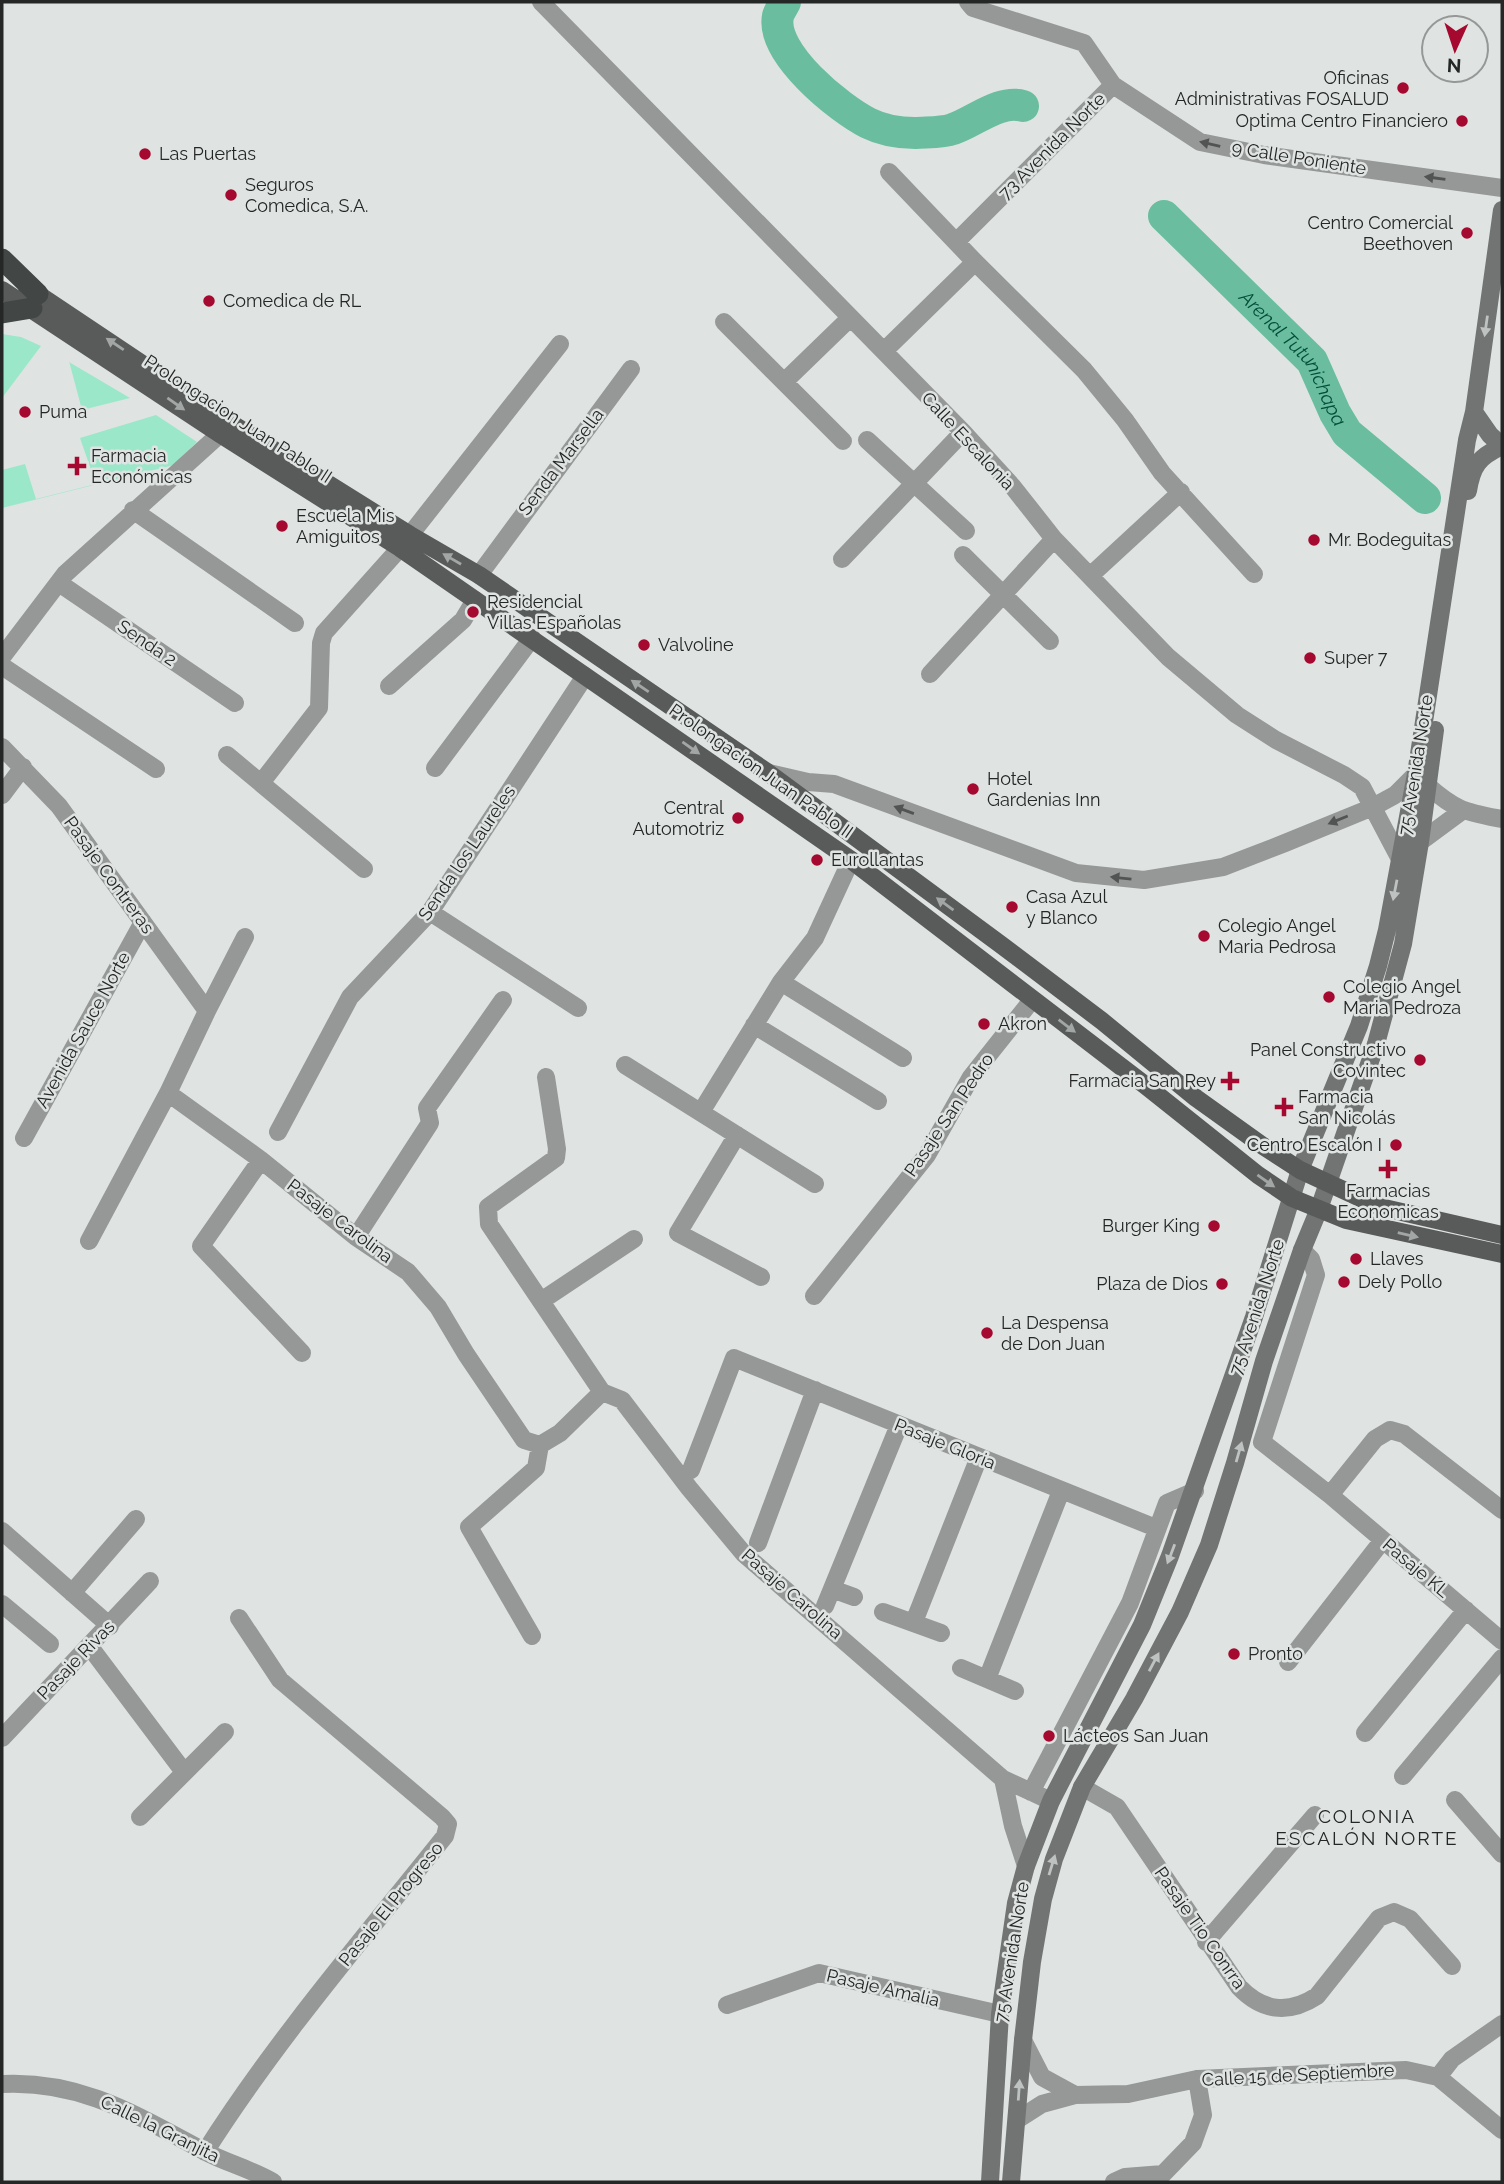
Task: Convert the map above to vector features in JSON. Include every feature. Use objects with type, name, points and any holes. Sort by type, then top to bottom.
[{"type":"highway","points":[[2,259],[35,301],[2,313]]},
{"type":"main road","name":"75 Avenida Norte","points":[[1011,2182],[1032,1962],[1043,1899],[1054,1859],[1082,1787],[1134,1699],[1180,1612],[1209,1545],[1236,1463],[1264,1361],[1350,1121],[1403,944],[1420,842],[1422,780],[1462,467],[1474,412],[1502,210]]},
{"type":"main road","name":"Prolongacion Juan Pablo II","points":[[2,271],[35,301],[220,434],[405,542],[479,575],[766,772],[1061,990],[1196,1098],[1300,1170],[1380,1207],[1502,1234]]},
{"type":"main road","name":"Prolongacion Juan Pablo II","points":[[2,290],[35,301],[232,424],[405,542],[475,600],[851,860],[1258,1175],[1292,1198],[1346,1220],[1502,1254]]},
{"type":"main road","name":"75 Avenida Norte","points":[[990,2182],[1000,2014],[1016,1903],[1026,1866],[1051,1801],[1142,1625],[1195,1491],[1271,1267],[1300,1170],[1359,1026],[1387,930],[1422,780],[1470,480],[1478,461],[1502,446],[1490,435],[1474,412]]},
{"type":"street","name":"Calle Escalonia","points":[[541,2],[962,432],[1013,487],[1054,539],[1168,657],[1237,715],[1276,740],[1344,775],[1362,788],[1401,861]]},
{"type":"street","name":"73 Avenida Norte","points":[[956,242],[1113,85],[1084,43],[973,8],[968,2]]},
{"type":"street","name":"9 Calle Poniente","points":[[1113,85],[1200,142],[1264,155],[1502,188]]},
{"type":"street","points":[[890,172],[975,262],[1084,370],[1125,420],[1162,473],[1254,574]]},
{"type":"street","points":[[884,352],[975,262]]},
{"type":"street","points":[[784,382],[849,319]]},
{"type":"street","points":[[724,322],[843,441]]},
{"type":"street","points":[[261,783],[319,708],[321,642],[324,633],[405,542],[560,344]]},
{"type":"street","name":"Senda Marsella","points":[[479,575],[631,369]]},
{"type":"street","points":[[842,559],[962,432]]},
{"type":"street","points":[[2,657],[65,573],[220,434]]},
{"type":"street","points":[[867,440],[966,531]]},
{"type":"street","points":[[1091,575],[1181,492]]},
{"type":"street","points":[[133,510],[295,623]]},
{"type":"street","points":[[930,674],[1054,539]]},
{"type":"street","points":[[963,555],[1051,641]]},
{"type":"street","name":"Senda 2","points":[[59,583],[235,703]]},
{"type":"street","points":[[389,686],[463,620],[475,600]]},
{"type":"street","points":[[435,768],[532,638]]},
{"type":"street","points":[[2,666],[156,769]]},
{"type":"street","name":"Senda los Laureles","points":[[278,1132],[350,998],[429,912],[585,676]]},
{"type":"street","name":"Pasaje Contreras","points":[[2,747],[59,806],[207,1011]]},
{"type":"street","points":[[227,755],[364,869]]},
{"type":"street","points":[[2,796],[23,767]]},
{"type":"street","points":[[766,772],[808,782],[834,784],[1076,873],[1144,880],[1223,867],[1373,807],[1422,780],[1443,800],[1462,811],[1502,819]]},
{"type":"street","points":[[1420,842],[1462,811]]},
{"type":"street","points":[[701,1112],[780,982],[815,938],[851,860]]},
{"type":"street","points":[[429,912],[578,1008]]},
{"type":"street","name":"Avenida Sauce Norte","points":[[24,1138],[143,922]]},
{"type":"street","points":[[89,1241],[168,1093],[245,937]]},
{"type":"street","points":[[780,982],[903,1058]]},
{"type":"street","points":[[356,1237],[430,1124],[427,1108],[502,1000]]},
{"type":"street","name":"Pasaje San Pedro","points":[[814,1296],[927,1155],[971,1077],[1032,1000]]},
{"type":"street","points":[[754,1025],[878,1101]]},
{"type":"street","points":[[625,1065],[814,1184]]},
{"type":"street","name":"Pasaje Carolina","points":[[546,1077],[556,1158],[488,1207],[487,1216],[489,1224],[602,1392],[622,1400],[689,1488],[744,1554],[1003,1779],[1051,1801]]},
{"type":"street","name":"Pasaje Carolina","points":[[168,1093],[261,1160],[356,1237],[408,1272],[439,1307],[466,1354],[524,1440],[540,1445]]},
{"type":"street","points":[[737,1135],[678,1233],[761,1276]]},
{"type":"street","points":[[261,1160],[201,1246],[302,1353]]},
{"type":"street","points":[[541,1301],[634,1239]]},
{"type":"street","name":"Pasaje KL","points":[[1302,1250],[1311,1259],[1317,1275],[1262,1442],[1330,1495],[1502,1642]]},
{"type":"street","name":"Pasaje Gloria","points":[[691,1470],[734,1358],[1156,1528]]},
{"type":"street","points":[[758,1543],[815,1391]]},
{"type":"street","points":[[532,1636],[468,1527],[536,1468],[540,1445],[560,1433],[602,1392]]},
{"type":"street","points":[[853,1597],[828,1597],[899,1426]]},
{"type":"street","points":[[1330,1495],[1375,1439],[1390,1430],[1404,1434],[1502,1510]]},
{"type":"street","points":[[914,1622],[979,1457]]},
{"type":"street","points":[[987,1679],[1061,1491]]},
{"type":"street","points":[[1031,1792],[1130,1603],[1167,1503],[1195,1491]]},
{"type":"street","points":[[72,1593],[136,1519]]},
{"type":"street","points":[[2,1531],[110,1626]]},
{"type":"street","points":[[1288,1662],[1383,1540]]},
{"type":"street","name":"Pasaje Rivas","points":[[2,1738],[150,1581]]},
{"type":"street","points":[[2,1604],[50,1644]]},
{"type":"street","points":[[1365,1733],[1466,1611]]},
{"type":"street","points":[[883,1612],[941,1633]]},
{"type":"street","name":"Pasaje El Progreso","points":[[205,2152],[231,2111],[289,2032],[445,1836],[448,1824],[280,1680],[239,1618]]},
{"type":"street","points":[[90,1647],[184,1772]]},
{"type":"street","points":[[1403,1776],[1502,1658]]},
{"type":"street","points":[[961,1668],[1015,1690]]},
{"type":"street","points":[[140,1817],[225,1732]]},
{"type":"street","points":[[1003,1779],[1013,1826],[1026,1866]]},
{"type":"street","name":"Pasaje Tio Conrra","points":[[1082,1787],[1117,1807],[1239,1987],[1263,2006],[1286,2008],[1305,2004],[1317,1996],[1379,1919],[1394,1913],[1410,1919],[1452,1966]]},
{"type":"street","points":[[1455,1800],[1502,1853]]},
{"type":"street","points":[[1206,1942],[1315,1815]]},
{"type":"street","name":"Pasaje Amalia","points":[[727,2005],[819,1973],[1000,2014]]},
{"type":"street","points":[[1438,2077],[1452,2059],[1502,2024]]},
{"type":"street","name":"Calle 15 de Septiembre","points":[[1023,2040],[1042,2077],[1075,2095]]},
{"type":"street","name":"Calle 15 de Septiembre","points":[[1017,2120],[1042,2104],[1075,2095],[1128,2094],[1197,2079],[1406,2070],[1438,2077],[1502,2130]]},
{"type":"street","points":[[1114,2182],[1125,2177],[1165,2178],[1194,2143],[1203,2115],[1197,2079]]},
{"type":"street","name":"Calle la Granjita","points":[[2,2084],[29,2082],[88,2094],[156,2124],[205,2152],[273,2182]]},
{"type":"green space","points":[[2,334],[21,337],[41,346],[2,398]]},
{"type":"green space","points":[[69,362],[130,398],[82,410]]},
{"type":"green space","points":[[156,415],[197,442],[174,465],[2,508],[2,470],[25,464],[36,499],[96,484],[80,438]]},
{"type":"waterway","name":"Arenal Tutunichapa","points":[[785,2],[778,16],[778,31],[796,62],[825,93],[873,125],[903,132],[944,131],[961,126],[996,108],[1023,106]]},
{"type":"waterway","name":"Arenal Tutunichapa","points":[[1164,216],[1312,361],[1347,433],[1425,498]]},
{"type":"place","name":"Oficinas Administrativas FOSALUD","points":[[1403,88]]},
{"type":"place","name":"Optima Centro Financiero","points":[[1462,121]]},
{"type":"place","name":"Las Puertas","points":[[145,154]]},
{"type":"place","name":"Seguros Comedica, S.A.","points":[[231,195]]},
{"type":"place","name":"Centro Comercial Beethoven","points":[[1467,233]]},
{"type":"place","name":"Comedica de RL","points":[[209,301]]},
{"type":"place","name":"Puma","points":[[25,412]]},
{"type":"place","name":"Farmacia Económicas","points":[[77,466]]},
{"type":"place","name":"Escuela Mis Amiguitos","points":[[282,526]]},
{"type":"place","name":"Mr. Bodeguitas","points":[[1314,540]]},
{"type":"place","name":"Residencial Villas Españolas","points":[[473,612]]},
{"type":"place","name":"Valvoline","points":[[644,645]]},
{"type":"place","name":"Super 7","points":[[1310,658]]},
{"type":"place","name":"Hotel Gardenias Inn","points":[[973,789]]},
{"type":"place","name":"Central Automotriz","points":[[738,818]]},
{"type":"place","name":"Eurollantas","points":[[817,860]]},
{"type":"place","name":"Casa Azul y Blanco","points":[[1012,907]]},
{"type":"place","name":"Colegio Angel Maria Pedrosa","points":[[1204,936]]},
{"type":"place","name":"Colegio Angel Maria Pedroza","points":[[1329,997]]},
{"type":"place","name":"Akron","points":[[984,1024]]},
{"type":"place","name":"Panel Constructivo Covintec","points":[[1420,1060]]},
{"type":"place","name":"Farmacia San Rey","points":[[1230,1081]]},
{"type":"place","name":"Farmacia San Nicolás","points":[[1284,1107]]},
{"type":"place","name":"Centro Escalón I","points":[[1396,1145]]},
{"type":"place","name":"Farmacias Economicas","points":[[1388,1169]]},
{"type":"place","name":"Burger King","points":[[1214,1226]]},
{"type":"place","name":"Llaves","points":[[1356,1259]]},
{"type":"place","name":"Dely Pollo","points":[[1344,1282]]},
{"type":"place","name":"Plaza de Dios","points":[[1222,1284]]},
{"type":"place","name":"La Despensa de Don Juan","points":[[987,1333]]},
{"type":"place","name":"Pronto","points":[[1234,1654]]},
{"type":"place","name":"Lácteos San Juan","points":[[1049,1736]]},
{"type":"district","name":"COLONIA ESCALÓN NORTE","points":[[1367,1827]]}]
